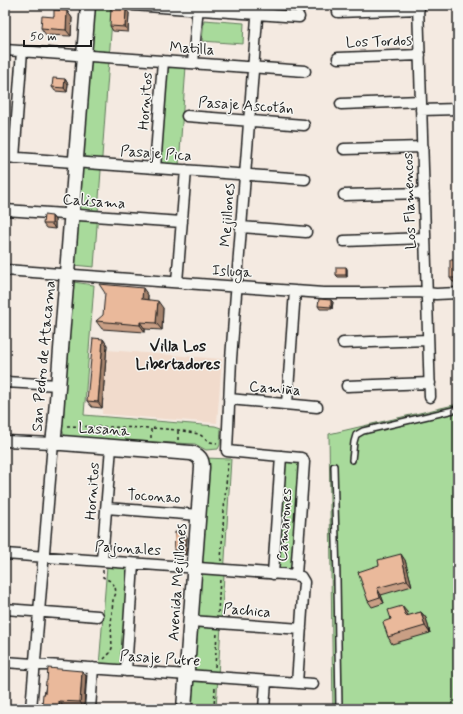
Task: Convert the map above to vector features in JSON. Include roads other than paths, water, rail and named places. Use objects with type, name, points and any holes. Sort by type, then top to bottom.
[{"type":"street","name":"San Pedro de Atacama","points":[[31,709],[88,5]]},
{"type":"street","points":[[133,5],[258,10],[299,17]]},
{"type":"street","points":[[193,63],[198,7]]},
{"type":"street","points":[[338,12],[418,7]]},
{"type":"street","name":"Los Flamencos","points":[[418,7],[430,397]]},
{"type":"street","name":"Mejillones","points":[[258,10],[231,359],[228,449],[281,456]]},
{"type":"street","name":"Matilla","points":[[5,50],[305,71]]},
{"type":"street","points":[[9,157],[22,51]]},
{"type":"street","name":"Los Tordos","points":[[338,58],[420,55]]},
{"type":"street","name":"Hornitos","points":[[155,168],[163,61]]},
{"type":"street","points":[[341,104],[421,106],[458,109]]},
{"type":"street","name":"Pasaje Ascotán","points":[[187,116],[304,125]]},
{"type":"street","points":[[344,149],[423,147]]},
{"type":"street","name":"Pasaje Pica","points":[[9,157],[305,179]]},
{"type":"street","points":[[177,282],[186,170]]},
{"type":"street","points":[[344,195],[424,193]]},
{"type":"street","name":"Calisama","points":[[5,210],[182,222]]},
{"type":"street","points":[[241,227],[306,232]]},
{"type":"street","points":[[344,241],[425,238]]},
{"type":"street","name":"Isluga","points":[[5,270],[295,291],[341,293],[458,293]]},
{"type":"street","points":[[287,404],[295,291]]},
{"type":"street","points":[[343,343],[428,340]]},
{"type":"street","points":[[5,382],[58,385]]},
{"type":"street","points":[[348,386],[430,383]]},
{"type":"street","name":"Camiña","points":[[230,399],[317,407]]},
{"type":"street","name":"Lasana","points":[[5,441],[62,443],[191,453],[199,457]]},
{"type":"street","name":"Hornitos","points":[[102,561],[110,447]]},
{"type":"street","name":"Camarones","points":[[273,574],[281,456],[301,458],[303,459],[304,469],[296,576],[301,577],[304,582],[297,683]]},
{"type":"street","name":"Avenida Mejillones","points":[[184,709],[202,467],[199,457]]},
{"type":"street","name":"Toconao","points":[[106,508],[199,515]]},
{"type":"street","name":"Pajonales","points":[[5,554],[296,576]]},
{"type":"street","points":[[126,671],[133,564]]},
{"type":"street","points":[[5,609],[98,616]]},
{"type":"street","name":"Pachica","points":[[191,621],[301,629]]},
{"type":"street","name":"Pasaje Putre","points":[[5,662],[313,684]]},
{"type":"street","points":[[90,709],[97,669]]},
{"type":"street","points":[[264,709],[266,681]]},
{"type":"lane","points":[[352,460],[356,435],[363,431],[458,409]]},
{"type":"lane","points":[[334,466],[338,579],[339,709]]},
{"type":"district","name":"Villa Los Libertadores","points":[[178,354]]}]
